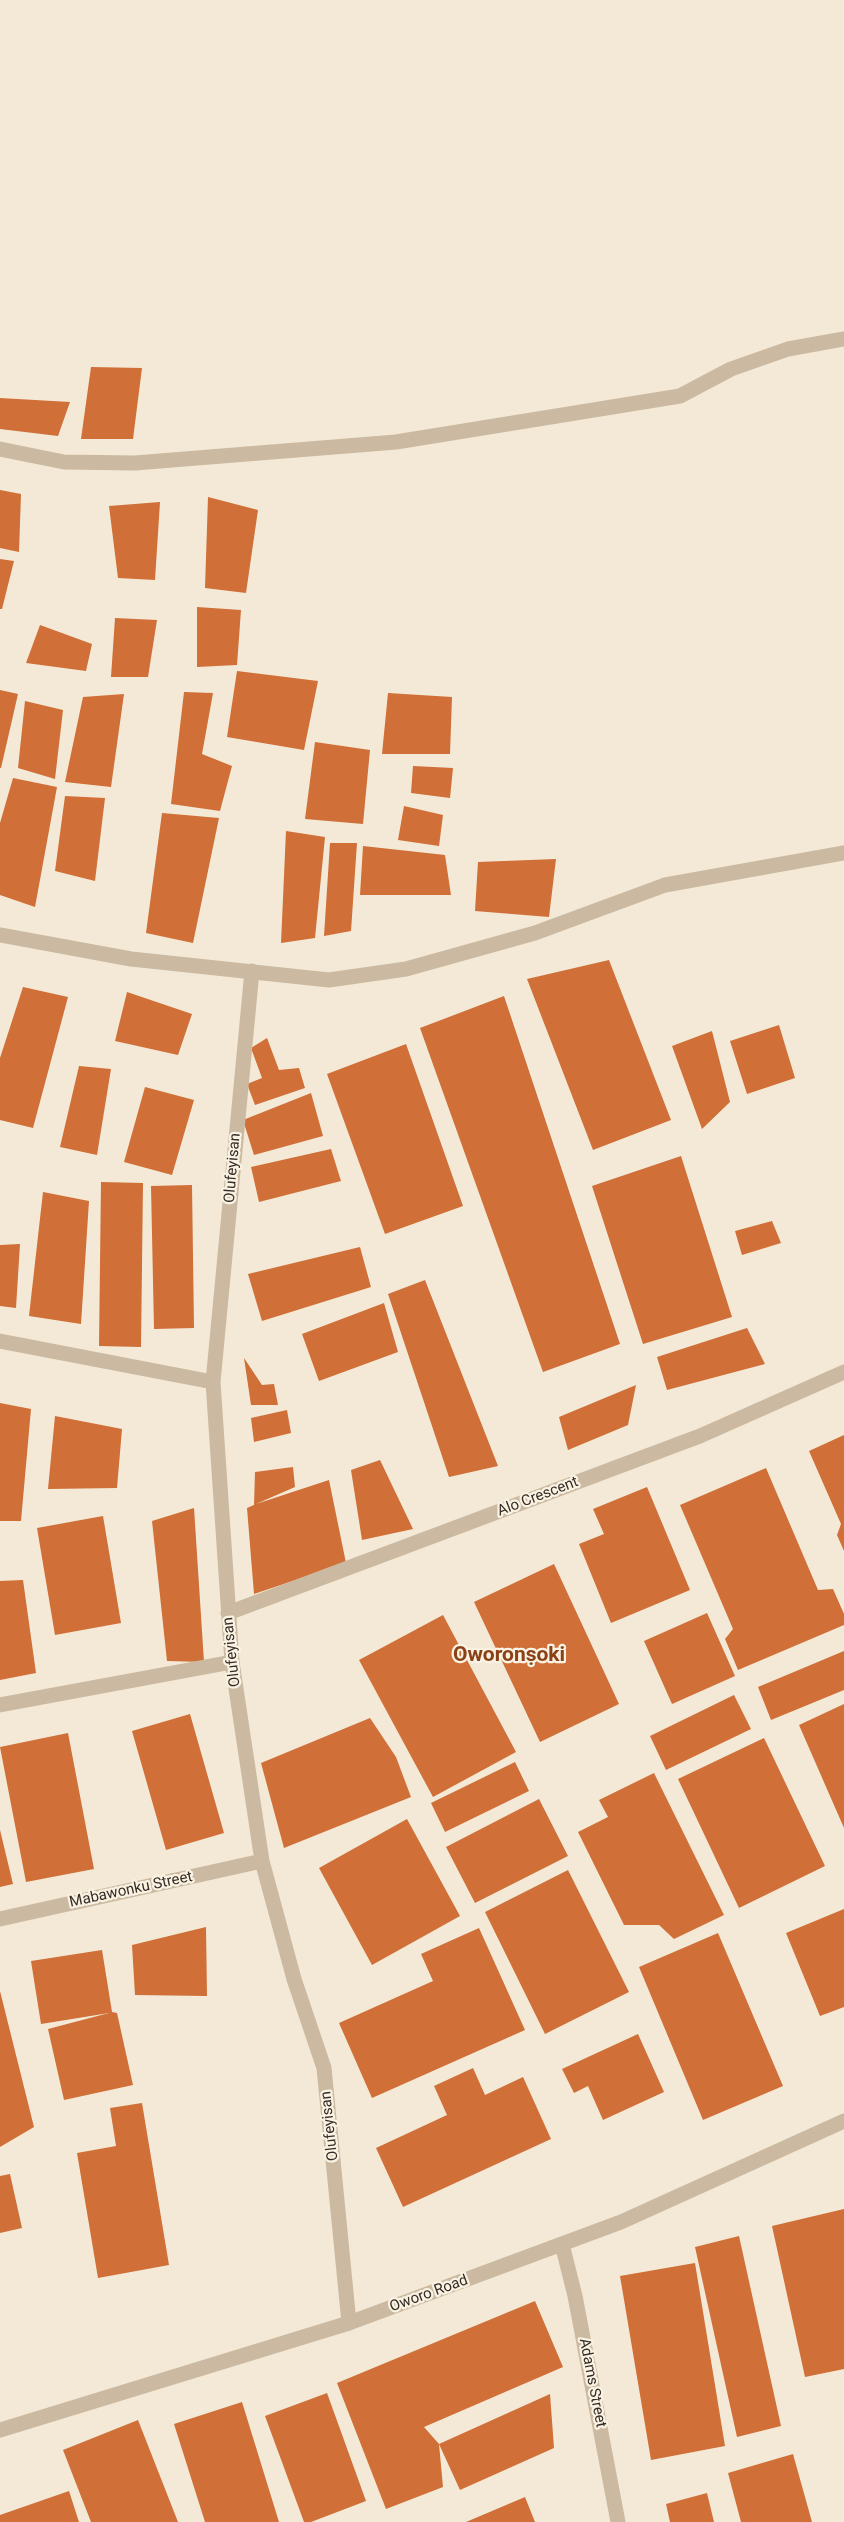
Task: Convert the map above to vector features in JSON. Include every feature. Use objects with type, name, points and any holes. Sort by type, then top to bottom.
[{"type":"street","points":[[0,449],[64,462],[135,463],[396,442],[680,396],[731,369],[788,349],[844,339]]},
{"type":"street","points":[[0,935],[131,959],[329,980],[406,969],[535,933],[665,885],[844,853]]},
{"type":"street","name":"Olufeyisan","points":[[252,971],[213,1382],[228,1613],[232,1662],[262,1861],[294,1979],[324,2068],[349,2323]]},
{"type":"street","points":[[0,1341],[213,1382]]},
{"type":"street","name":"Alo Crescent","points":[[228,1613],[700,1436],[844,1372]]},
{"type":"street","points":[[0,1705],[232,1662]]},
{"type":"street","name":"Mabawonku Street","points":[[0,1918],[262,1861]]},
{"type":"street","name":"Oworo Road","points":[[0,2430],[349,2323],[621,2222],[844,2121]]},
{"type":"street","name":"Adams Street","points":[[562,2244],[575,2296],[618,2522]]},
{"type":"building","points":[[91,367],[142,368],[133,439],[81,439]]},
{"type":"building","points":[[0,398],[70,402],[58,436],[0,429]]},
{"type":"building","points":[[0,490],[21,494],[19,552],[0,548]]},
{"type":"building","points":[[208,497],[258,510],[246,593],[205,588]]},
{"type":"building","points":[[160,502],[155,580],[118,578],[109,506]]},
{"type":"building","points":[[0,559],[14,561],[2,609],[0,609]]},
{"type":"building","points":[[197,607],[241,610],[237,665],[197,667]]},
{"type":"building","points":[[115,618],[157,620],[148,677],[111,677]]},
{"type":"building","points":[[40,625],[92,644],[86,671],[26,663]]},
{"type":"building","points":[[237,671],[318,681],[304,750],[227,737]]},
{"type":"building","points":[[0,690],[18,694],[1,768],[0,768]]},
{"type":"building","points":[[184,692],[213,693],[202,754],[232,766],[220,811],[171,804]]},
{"type":"building","points":[[388,693],[452,697],[450,754],[382,754]]},
{"type":"building","points":[[124,694],[111,787],[65,782],[83,697]]},
{"type":"building","points":[[25,701],[63,710],[55,779],[18,768]]},
{"type":"building","points":[[315,742],[370,750],[363,824],[305,819]]},
{"type":"building","points":[[413,766],[453,768],[450,798],[411,793]]},
{"type":"building","points":[[13,778],[57,787],[35,907],[0,895],[0,823]]},
{"type":"building","points":[[65,796],[105,798],[95,881],[55,871]]},
{"type":"building","points":[[404,806],[443,815],[439,846],[398,840]]},
{"type":"building","points":[[162,813],[219,818],[193,943],[146,933]]},
{"type":"building","points":[[286,831],[325,837],[315,938],[281,943]]},
{"type":"building","points":[[330,843],[357,843],[351,931],[324,936]]},
{"type":"building","points":[[363,846],[445,855],[451,895],[360,895]]},
{"type":"building","points":[[556,859],[549,917],[475,911],[478,862]]},
{"type":"building","points":[[609,960],[671,1120],[593,1150],[527,979]]},
{"type":"building","points":[[23,987],[68,997],[33,1128],[0,1120],[0,1058]]},
{"type":"building","points":[[127,992],[192,1014],[178,1055],[115,1041]]},
{"type":"building","points":[[504,996],[620,1344],[543,1372],[420,1028]]},
{"type":"building","points":[[779,1025],[795,1078],[747,1094],[730,1041]]},
{"type":"building","points":[[712,1031],[730,1102],[702,1129],[672,1046]]},
{"type":"building","points":[[267,1038],[279,1070],[299,1068],[305,1088],[255,1105],[247,1084],[262,1078],[251,1048]]},
{"type":"building","points":[[406,1044],[463,1206],[385,1234],[327,1074]]},
{"type":"building","points":[[79,1066],[111,1069],[97,1155],[60,1147]]},
{"type":"building","points":[[145,1087],[194,1100],[172,1175],[124,1162]]},
{"type":"building","points":[[311,1093],[323,1136],[254,1155],[243,1120]]},
{"type":"building","points":[[331,1149],[341,1181],[259,1202],[251,1167]]},
{"type":"building","points":[[681,1156],[732,1317],[643,1344],[592,1186]]},
{"type":"building","points":[[101,1182],[143,1183],[141,1347],[99,1346]]},
{"type":"building","points":[[192,1185],[194,1328],[154,1329],[151,1186]]},
{"type":"building","points":[[43,1192],[89,1201],[81,1324],[29,1316]]},
{"type":"building","points":[[772,1221],[781,1243],[742,1255],[735,1231]]},
{"type":"building","points":[[20,1244],[16,1308],[0,1306],[0,1245]]},
{"type":"building","points":[[360,1247],[371,1287],[262,1321],[248,1274]]},
{"type":"building","points":[[425,1280],[498,1466],[449,1477],[388,1294]]},
{"type":"building","points":[[384,1303],[398,1352],[319,1381],[302,1334]]},
{"type":"building","points":[[747,1328],[765,1364],[667,1390],[657,1357]]},
{"type":"building","points":[[244,1358],[262,1385],[274,1384],[278,1405],[251,1405]]},
{"type":"building","points":[[636,1385],[628,1425],[568,1450],[559,1417]]},
{"type":"building","points":[[0,1403],[31,1409],[21,1521],[0,1521]]},
{"type":"building","points":[[287,1410],[291,1433],[254,1442],[251,1418]]},
{"type":"building","points":[[55,1416],[122,1429],[117,1488],[48,1489]]},
{"type":"building","points":[[844,1435],[844,1551],[837,1535],[841,1524],[809,1451]]},
{"type":"building","points":[[380,1460],[413,1529],[362,1540],[351,1470]]},
{"type":"building","points":[[293,1467],[295,1487],[256,1504],[329,1480],[346,1563],[254,1594],[247,1508],[254,1505],[255,1472]]},
{"type":"building","points":[[766,1468],[818,1590],[833,1589],[844,1614],[844,1625],[738,1670],[725,1639],[733,1629],[680,1505]]},
{"type":"building","points":[[647,1487],[690,1590],[611,1623],[579,1544],[604,1534],[593,1509]]},
{"type":"building","points":[[194,1508],[204,1662],[167,1661],[152,1521]]},
{"type":"building","points":[[103,1516],[121,1623],[55,1635],[37,1528]]},
{"type":"building","points":[[554,1564],[619,1704],[540,1742],[474,1602]]},
{"type":"building","points":[[23,1580],[36,1673],[0,1680],[0,1581]]},
{"type":"building","points":[[707,1613],[735,1676],[672,1704],[644,1641]]},
{"type":"building","points":[[443,1615],[516,1752],[433,1797],[359,1660]]},
{"type":"building","points":[[844,1651],[844,1690],[771,1720],[758,1687]]},
{"type":"building","points":[[734,1695],[751,1729],[666,1770],[650,1736]]},
{"type":"building","points":[[844,1704],[844,1828],[799,1725]]},
{"type":"building","points":[[190,1714],[224,1833],[166,1850],[132,1731]]},
{"type":"building","points":[[370,1718],[396,1757],[411,1797],[284,1848],[261,1763]]},
{"type":"building","points":[[68,1733],[94,1869],[26,1882],[0,1747]]},
{"type":"building","points":[[764,1738],[825,1866],[739,1908],[678,1779]]},
{"type":"building","points":[[515,1762],[529,1791],[445,1832],[431,1803]]},
{"type":"building","points":[[654,1773],[724,1915],[674,1939],[659,1925],[624,1925],[578,1832],[608,1817],[599,1800]]},
{"type":"building","points":[[539,1799],[568,1856],[475,1903],[446,1847]]},
{"type":"building","points":[[407,1819],[460,1916],[372,1965],[319,1868]]},
{"type":"building","points":[[0,1830],[13,1884],[0,1887]]},
{"type":"building","points":[[568,1870],[629,1992],[545,2034],[485,1912]]},
{"type":"building","points":[[844,1909],[844,2007],[820,2016],[786,1933]]},
{"type":"building","points":[[206,1927],[207,1996],[135,1995],[132,1945]]},
{"type":"building","points":[[479,1928],[525,2030],[372,2098],[339,2023],[433,1981],[421,1954]]},
{"type":"building","points":[[718,1933],[783,2086],[703,2120],[639,1967]]},
{"type":"building","points":[[102,1950],[112,2012],[117,2013],[133,2085],[64,2100],[48,2029],[109,2013],[41,2024],[31,1961]]},
{"type":"building","points":[[0,1991],[34,2127],[0,2147]]},
{"type":"building","points":[[638,2034],[664,2092],[603,2120],[588,2086],[574,2093],[562,2069]]},
{"type":"building","points":[[473,2068],[485,2095],[523,2077],[551,2139],[403,2207],[376,2148],[447,2115],[434,2086]]},
{"type":"building","points":[[142,2103],[169,2265],[98,2278],[77,2153],[116,2146],[110,2108]]},
{"type":"building","points":[[10,2174],[22,2228],[0,2233],[0,2176]]},
{"type":"building","points":[[844,2209],[844,2369],[805,2377],[772,2226]]},
{"type":"building","points":[[739,2236],[781,2426],[737,2437],[695,2247]]},
{"type":"building","points":[[695,2263],[725,2446],[651,2460],[620,2276]]},
{"type":"building","points":[[535,2301],[563,2367],[424,2427],[439,2444],[443,2487],[386,2509],[337,2383]]},
{"type":"building","points":[[327,2393],[366,2501],[311,2522],[304,2522],[265,2416]]},
{"type":"building","points":[[550,2394],[554,2448],[460,2490],[439,2444]]},
{"type":"building","points":[[242,2402],[279,2522],[205,2522],[174,2424]]},
{"type":"building","points":[[138,2420],[178,2522],[91,2522],[63,2450]]},
{"type":"building","points":[[793,2454],[812,2522],[741,2522],[728,2473]]},
{"type":"building","points":[[69,2491],[79,2522],[0,2522],[0,2515]]},
{"type":"building","points":[[707,2493],[714,2522],[670,2522],[666,2504]]},
{"type":"building","points":[[525,2497],[535,2522],[466,2522]]},
{"type":"district","name":"Oworonṣoki","points":[[509,1656]]}]
